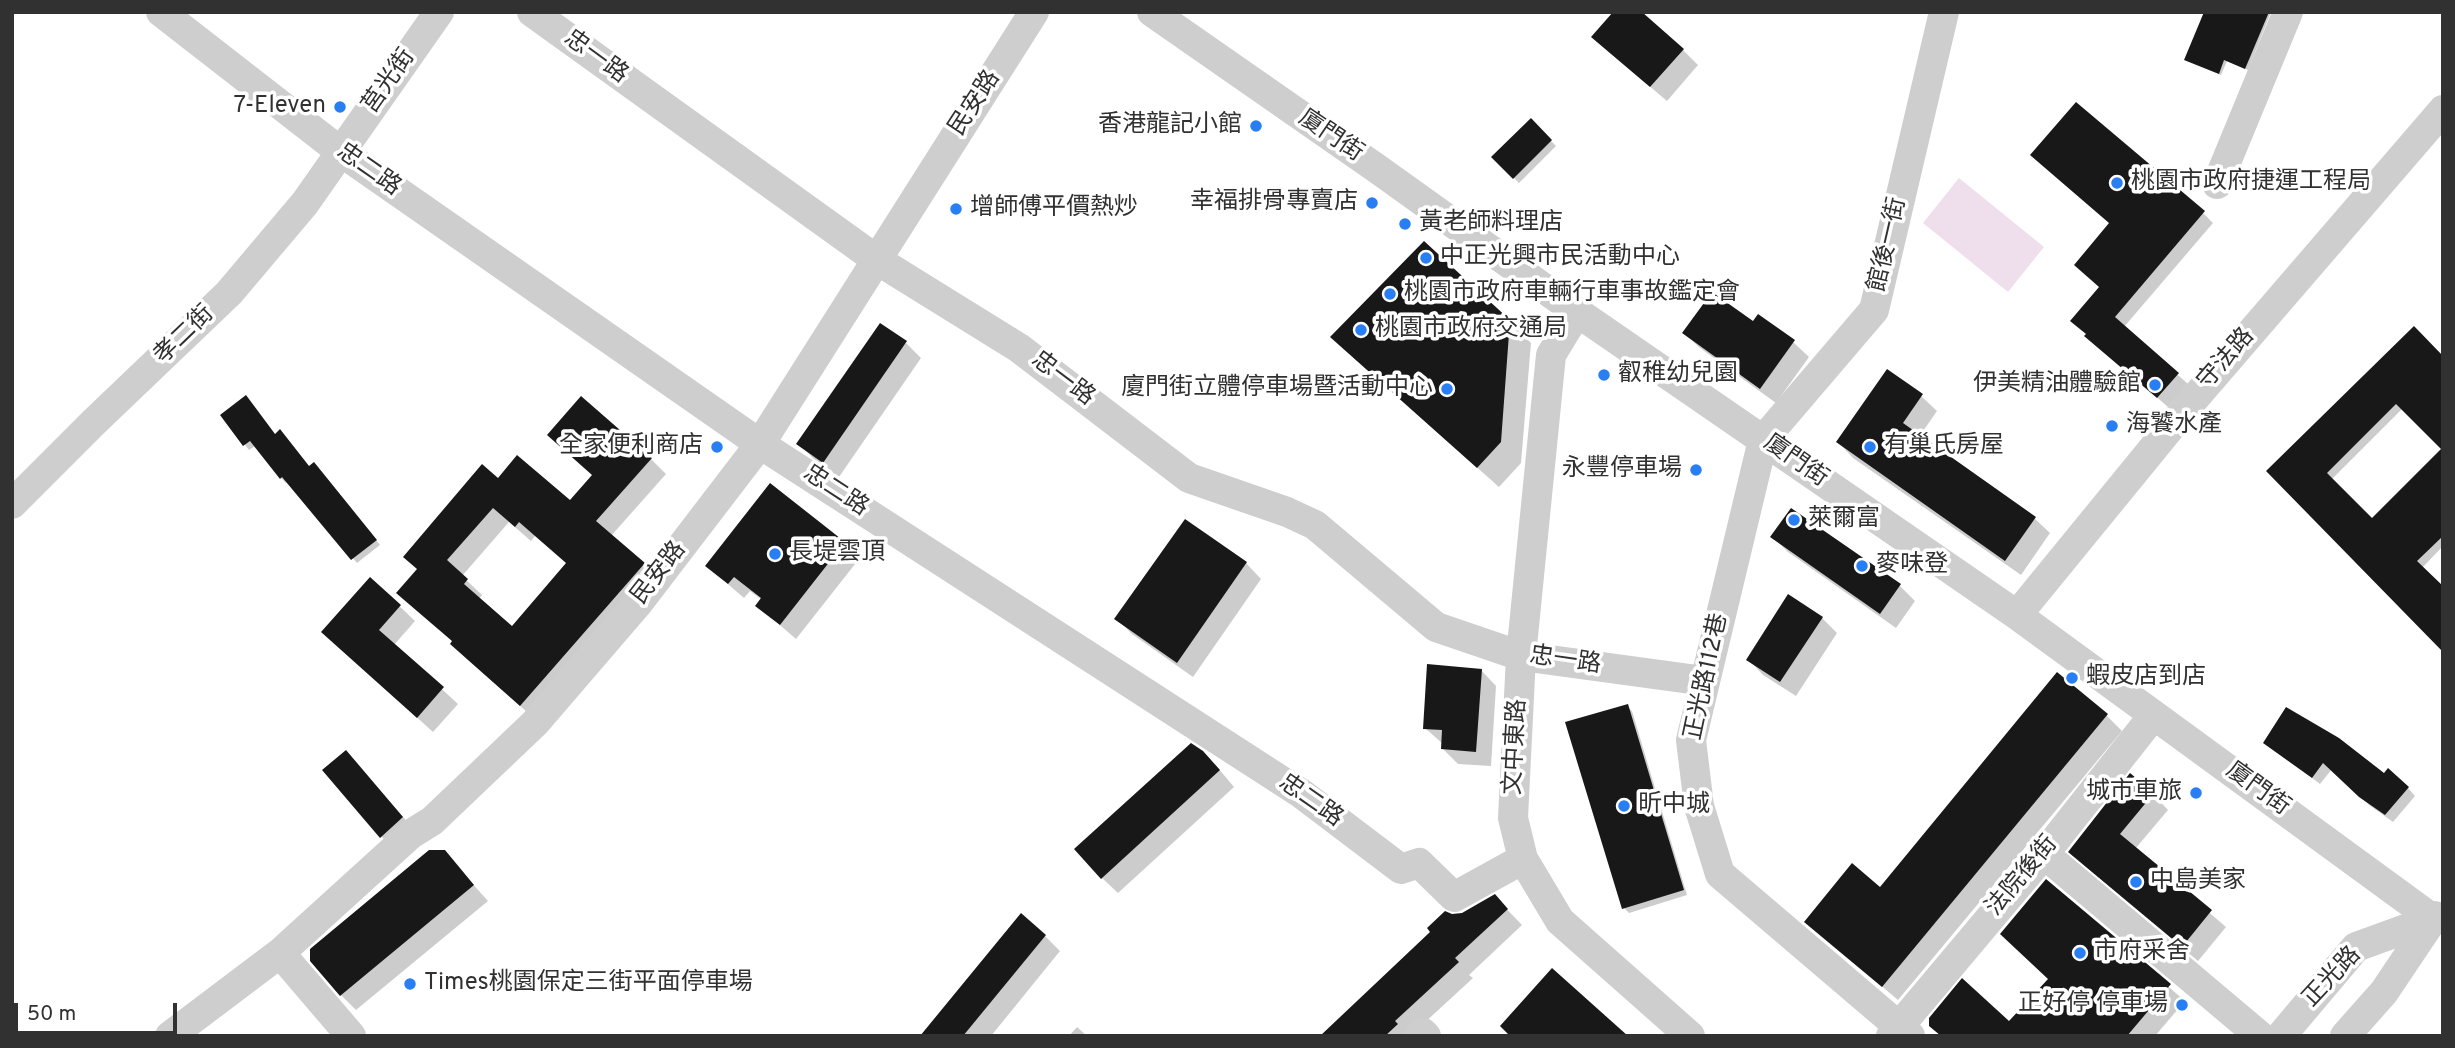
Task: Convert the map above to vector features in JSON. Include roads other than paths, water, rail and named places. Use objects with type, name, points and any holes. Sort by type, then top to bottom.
[{"type":"street","name":"忠二路","points":[[161,12],[341,152],[760,444],[1302,794],[1401,869],[1419,863],[1454,897],[1523,859]]},
{"type":"street","name":"莒光街","points":[[341,152],[439,12]]},
{"type":"street","name":"忠一路","points":[[532,12],[877,260],[1019,348],[1189,478],[1287,512],[1315,525],[1436,627],[1521,656],[1705,681]]},
{"type":"street","name":"民安路","points":[[170,1036],[280,953],[411,834],[432,821],[535,723],[639,602],[760,444],[1034,12]]},
{"type":"street","name":"廈門街","points":[[1152,12],[1379,170],[1577,313],[2017,615],[2153,716],[2438,913]]},
{"type":"street","name":"館後一街","points":[[1763,440],[1874,310],[1944,12]]},
{"type":"street","points":[[2217,184],[2288,12]]},
{"type":"street","name":"守法路","points":[[2017,615],[2187,407],[2441,116]]},
{"type":"street","name":"孝二街","points":[[12,505],[229,293],[305,203],[341,152]]},
{"type":"street","name":"文中東路","points":[[1577,313],[1551,355],[1521,656],[1513,818],[1523,859],[1560,921],[1690,1036]]},
{"type":"street","name":"正光路112巷","points":[[1763,440],[1691,740],[1699,806],[1720,874],[1900,1033]]},
{"type":"street","name":"法院後街","points":[[1900,1033],[2153,716]]},
{"type":"street","points":[[2043,854],[2260,1036]]},
{"type":"street","name":"正光路","points":[[2281,1036],[2357,947],[2438,913]]},
{"type":"street","name":"正光路","points":[[2345,1036],[2384,992],[2438,913]]},
{"type":"street","points":[[280,953],[351,1036]]},
{"type":"street","points":[[1420,1036],[1423,1033],[1426,1036]]},
{"type":"place","name":"7-Eleven","points":[[340,107]]},
{"type":"place","name":"香港龍記小館","points":[[1256,126]]},
{"type":"place","name":"桃園市政府捷運工程局","points":[[2117,183]]},
{"type":"place","name":"幸福排骨專賣店","points":[[1372,203]]},
{"type":"place","name":"增師傅平價熱炒","points":[[956,209]]},
{"type":"place","name":"黃老師料理店","points":[[1405,224]]},
{"type":"place","name":"中正光興市民活動中心","points":[[1426,258]]},
{"type":"place","name":"桃園市政府車輛行車事故鑑定會","points":[[1390,294]]},
{"type":"place","name":"桃園市政府交通局","points":[[1361,330]]},
{"type":"place","name":"叡稚幼兒園","points":[[1604,375]]},
{"type":"place","name":"伊美精油體驗館","points":[[2155,385]]},
{"type":"place","name":"廈門街立體停車場暨活動中心","points":[[1447,389]]},
{"type":"place","name":"海饕水產","points":[[2112,426]]},
{"type":"place","name":"全家便利商店","points":[[717,447]]},
{"type":"place","name":"有巢氏房屋","points":[[1870,447]]},
{"type":"place","name":"永豐停車場","points":[[1696,470]]},
{"type":"place","name":"萊爾富","points":[[1794,520]]},
{"type":"place","name":"長堤雲頂","points":[[775,554]]},
{"type":"place","name":"麥味登","points":[[1862,566]]},
{"type":"place","name":"蝦皮店到店","points":[[2072,678]]},
{"type":"place","name":"城市車旅","points":[[2196,793]]},
{"type":"place","name":"昕中城","points":[[1624,806]]},
{"type":"place","name":"中島美家","points":[[2136,882]]},
{"type":"place","name":"市府采舍","points":[[2080,953]]},
{"type":"place","name":"Times桃園保定三街平面停車場","points":[[410,984]]},
{"type":"place","name":"正好停 停車場","points":[[2182,1005]]}]
